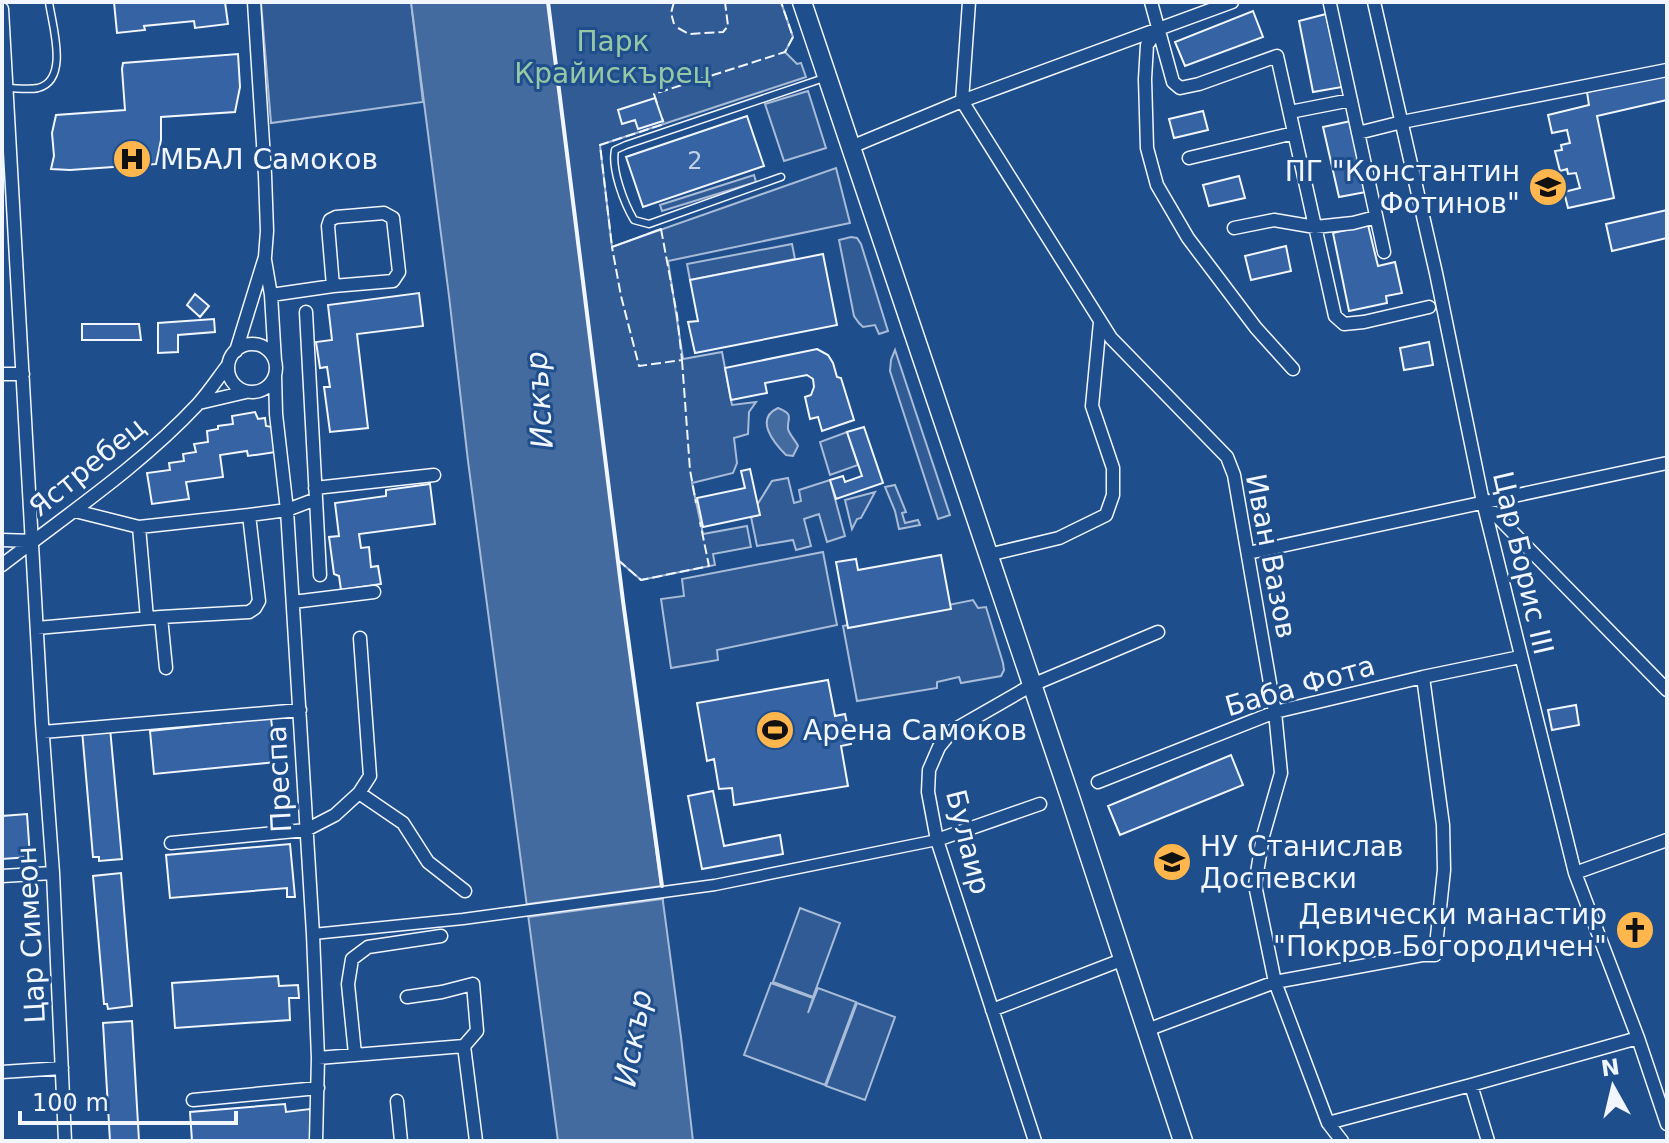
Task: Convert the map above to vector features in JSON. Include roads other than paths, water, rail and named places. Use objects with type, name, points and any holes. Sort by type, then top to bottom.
[{"type":"main road","points":[[802,2],[1183,1141]]},
{"type":"street","name":"Преспа","points":[[236,351],[265,257],[267,231],[254,2]]},
{"type":"street","points":[[962,101],[969,2]]},
{"type":"street","points":[[1151,2],[1173,82],[1180,88],[1277,56],[1335,316],[1344,324],[1429,307]]},
{"type":"street","points":[[851,147],[962,101],[1232,2]]},
{"type":"street","name":"Цар Борис III","points":[[1374,2],[1483,502],[1575,873],[1667,1124]]},
{"type":"street","points":[[1330,4],[1384,252]]},
{"type":"street","name":"Цар Симеон","points":[[2,9],[7,88],[8,200],[23,374],[53,873],[65,1141]]},
{"type":"street","points":[[1159,28],[1147,45],[1145,79],[1147,148],[1157,185],[1188,238],[1256,328],[1293,369]]},
{"type":"street","points":[[1358,133],[1667,70]]},
{"type":"street","points":[[1290,112],[1351,100]]},
{"type":"street","name":"Иван Вазов","points":[[962,101],[1111,338],[1227,457],[1234,475],[1275,712],[1281,773],[1263,836],[1255,885],[1275,982],[1328,1123],[1342,1141]]},
{"type":"street","points":[[1189,158],[1294,133]]},
{"type":"street","points":[[271,295],[393,281],[399,272],[393,218],[384,213],[330,220],[333,286]]},
{"type":"street","points":[[1234,228],[1274,220],[1315,227],[1376,217]]},
{"type":"street","name":"Преспа","points":[[265,257],[271,295],[276,414],[287,510],[313,934],[318,1058],[316,1141]]},
{"type":"street","points":[[306,312],[320,575]]},
{"type":"street","points":[[988,555],[1059,538],[1106,515],[1113,495],[1113,468],[1092,406],[1100,322]]},
{"type":"street","points":[[256,345],[269,351],[275,370],[267,387],[261,391],[246,392],[234,385],[228,365],[236,351],[256,345]]},
{"type":"street","name":"Ястребец","points":[[2,565],[133,464],[199,403],[228,365]]},
{"type":"street","points":[[2,374],[23,374]]},
{"type":"street","name":"Преспа","points":[[261,391],[276,414]]},
{"type":"street","name":"Ястребец","points":[[199,403],[246,392]]},
{"type":"street","points":[[1248,553],[1667,463]]},
{"type":"street","points":[[75,511],[139,527],[287,510],[316,493],[434,475]]},
{"type":"street","points":[[1483,502],[1667,690]]},
{"type":"street","points":[[37,628],[249,612],[259,601],[249,515]]},
{"type":"street","points":[[139,527],[166,668]]},
{"type":"street","points":[[2,540],[33,541]]},
{"type":"street","points":[[293,602],[374,592]]},
{"type":"street","name":"Булаир","points":[[1035,1141],[937,840],[928,792],[929,770],[939,747],[952,731],[1032,685],[1158,632]]},
{"type":"street","points":[[171,843],[306,830],[335,815],[359,793],[370,776],[360,638]]},
{"type":"street","name":"Баба Фота","points":[[1098,782],[1275,712],[1520,657]]},
{"type":"street","points":[[1147,1030],[1275,982],[1435,955],[1444,870],[1443,825],[1423,677]]},
{"type":"street","points":[[43,732],[300,710]]},
{"type":"street","points":[[359,793],[403,823],[428,862],[465,891]]},
{"type":"street","points":[[313,934],[463,919],[663,893],[806,868],[937,840],[1040,804]]},
{"type":"street","points":[[1575,873],[1667,840]]},
{"type":"street","points":[[2,876],[53,873]]},
{"type":"street","points":[[355,1054],[348,984],[352,959],[368,947],[441,936]]},
{"type":"street","points":[[992,1010],[1124,959]]},
{"type":"street","points":[[318,1058],[464,1046],[477,1031],[473,984],[407,997]]},
{"type":"street","points":[[1328,1123],[1638,1038]]},
{"type":"street","points":[[464,1046],[476,1141]]},
{"type":"street","points":[[2,1072],[62,1068]]},
{"type":"street","points":[[1471,1085],[1488,1141]]},
{"type":"street","points":[[193,1100],[318,1088]]},
{"type":"street","points":[[397,1101],[401,1141]]},
{"type":"lane","points":[[7,88],[40,88],[53,78],[58,63],[49,2]]},
{"type":"lane","points":[[781,177],[649,224],[634,220],[613,160],[615,150],[626,145],[828,77]]},
{"type":"water","name":"Искър","points":[[411,2],[548,2],[693,1141],[558,1141]]},
{"type":"water","points":[[778,408],[789,417],[788,429],[798,446],[793,456],[786,455],[768,431],[767,418]]},
{"type":"place","name":"МБАЛ Самоков","points":[[132,159]]},
{"type":"place","name":"ПГ \"Константин Фотинов\"","points":[[1548,187]]},
{"type":"place","name":"Арена Самоков","points":[[775,730]]},
{"type":"place","name":"НУ Станислав Доспевски","points":[[1172,862]]},
{"type":"place","name":"Девически манастир \"Покров Богородичен\"","points":[[1635,930]]},
{"type":"park label","name":"Парк Крайискърец","points":[[613,57]]}]
